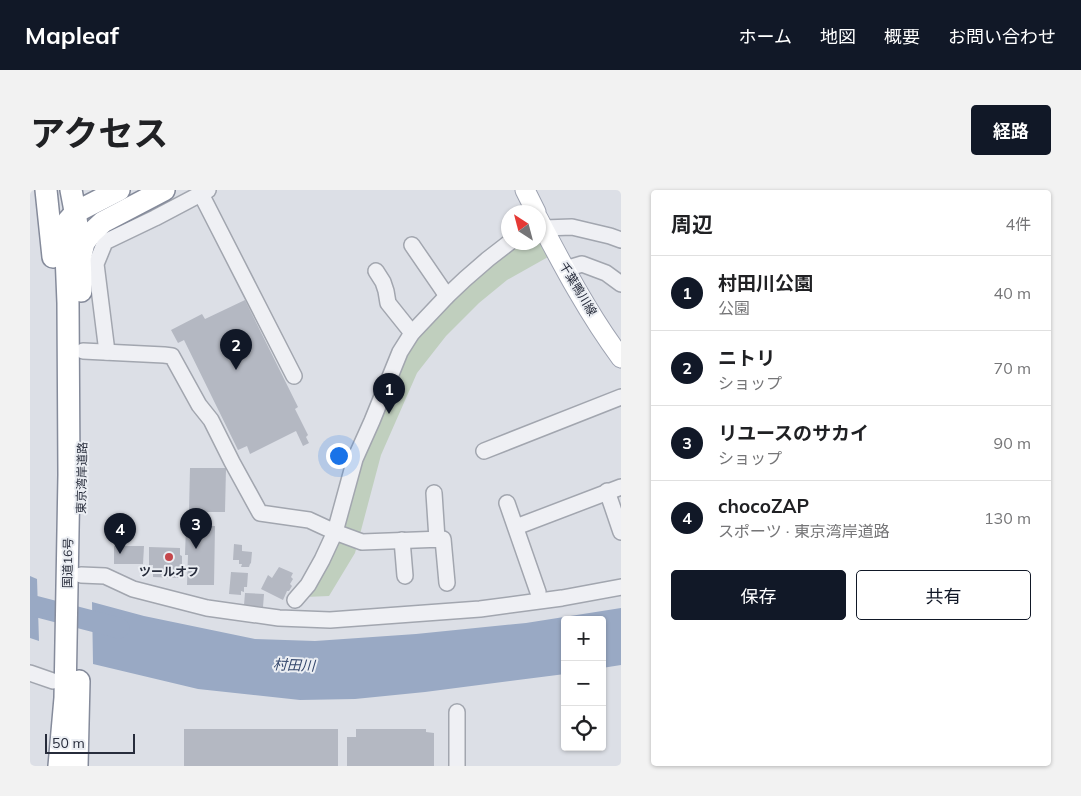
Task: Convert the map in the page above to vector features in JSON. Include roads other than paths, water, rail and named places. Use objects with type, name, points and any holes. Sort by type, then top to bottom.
[{"type":"highway","name":"東京湾岸道路","points":[[71,190],[81,255],[83,470],[63,672],[78,766]]},
{"type":"highway","points":[[74,217],[119,190]]},
{"type":"highway","points":[[47,196],[52,208],[59,214],[82,220],[91,218],[145,190]]},
{"type":"highway","points":[[81,255],[84,243],[90,233],[102,222],[164,190]]},
{"type":"highway","name":"東京湾岸道路","points":[[47,196],[55,292],[57,436],[71,579]]},
{"type":"highway","name":"国道16号","points":[[71,579],[69,355],[65,230],[68,221],[74,217]]},
{"type":"highway","points":[[58,766],[64,698],[63,672]]},
{"type":"main road","name":"千葉鴨川線","points":[[525,190],[532,205]]},
{"type":"main road","name":"千葉鴨川線","points":[[546,233],[565,269],[621,358]]},
{"type":"street","points":[[107,352],[96,264],[105,242],[204,192],[294,376]]},
{"type":"street","points":[[546,221],[621,240]]},
{"type":"street","points":[[412,246],[448,296]]},
{"type":"street","points":[[295,600],[308,586],[335,532],[355,459],[400,352],[412,334],[465,278],[501,249]]},
{"type":"street","points":[[565,269],[582,264],[606,273],[621,284]]},
{"type":"street","points":[[376,271],[384,282],[388,303],[412,334]]},
{"type":"street","points":[[83,351],[172,356],[199,405],[211,420],[260,513],[309,520],[362,542],[443,539],[447,582]]},
{"type":"street","points":[[484,452],[621,397]]},
{"type":"street","points":[[516,527],[614,489],[621,532]]},
{"type":"street","points":[[434,493],[437,539]]},
{"type":"street","points":[[507,503],[538,592]]},
{"type":"street","points":[[402,540],[405,576]]},
{"type":"street","points":[[71,579],[104,576],[133,589],[207,608],[279,618],[330,620],[480,609],[621,588]]},
{"type":"street","points":[[30,673],[63,672]]},
{"type":"street","points":[[457,712],[457,766]]},
{"type":"water","points":[[30,576],[37,579],[39,641],[30,638]]},
{"type":"water","points":[[92,602],[144,616],[255,639],[315,641],[416,634],[526,623],[561,617],[561,675],[355,699],[300,700],[198,689],[93,664]]},
{"type":"water","points":[[621,608],[621,665],[606,667],[606,616],[570,616]]},
{"type":"waterway","name":"村田川","points":[[30,605],[119,628]]},
{"type":"place","name":"ニトリ","points":[[236,370]]},
{"type":"place","name":"村田川公園","points":[[389,414]]},
{"type":"place","name":"リユースのサカイ","points":[[196,549]]},
{"type":"place","name":"chocoZAP","points":[[120,554]]},
{"type":"place","name":"ツールオフ","points":[[169,557]]}]
